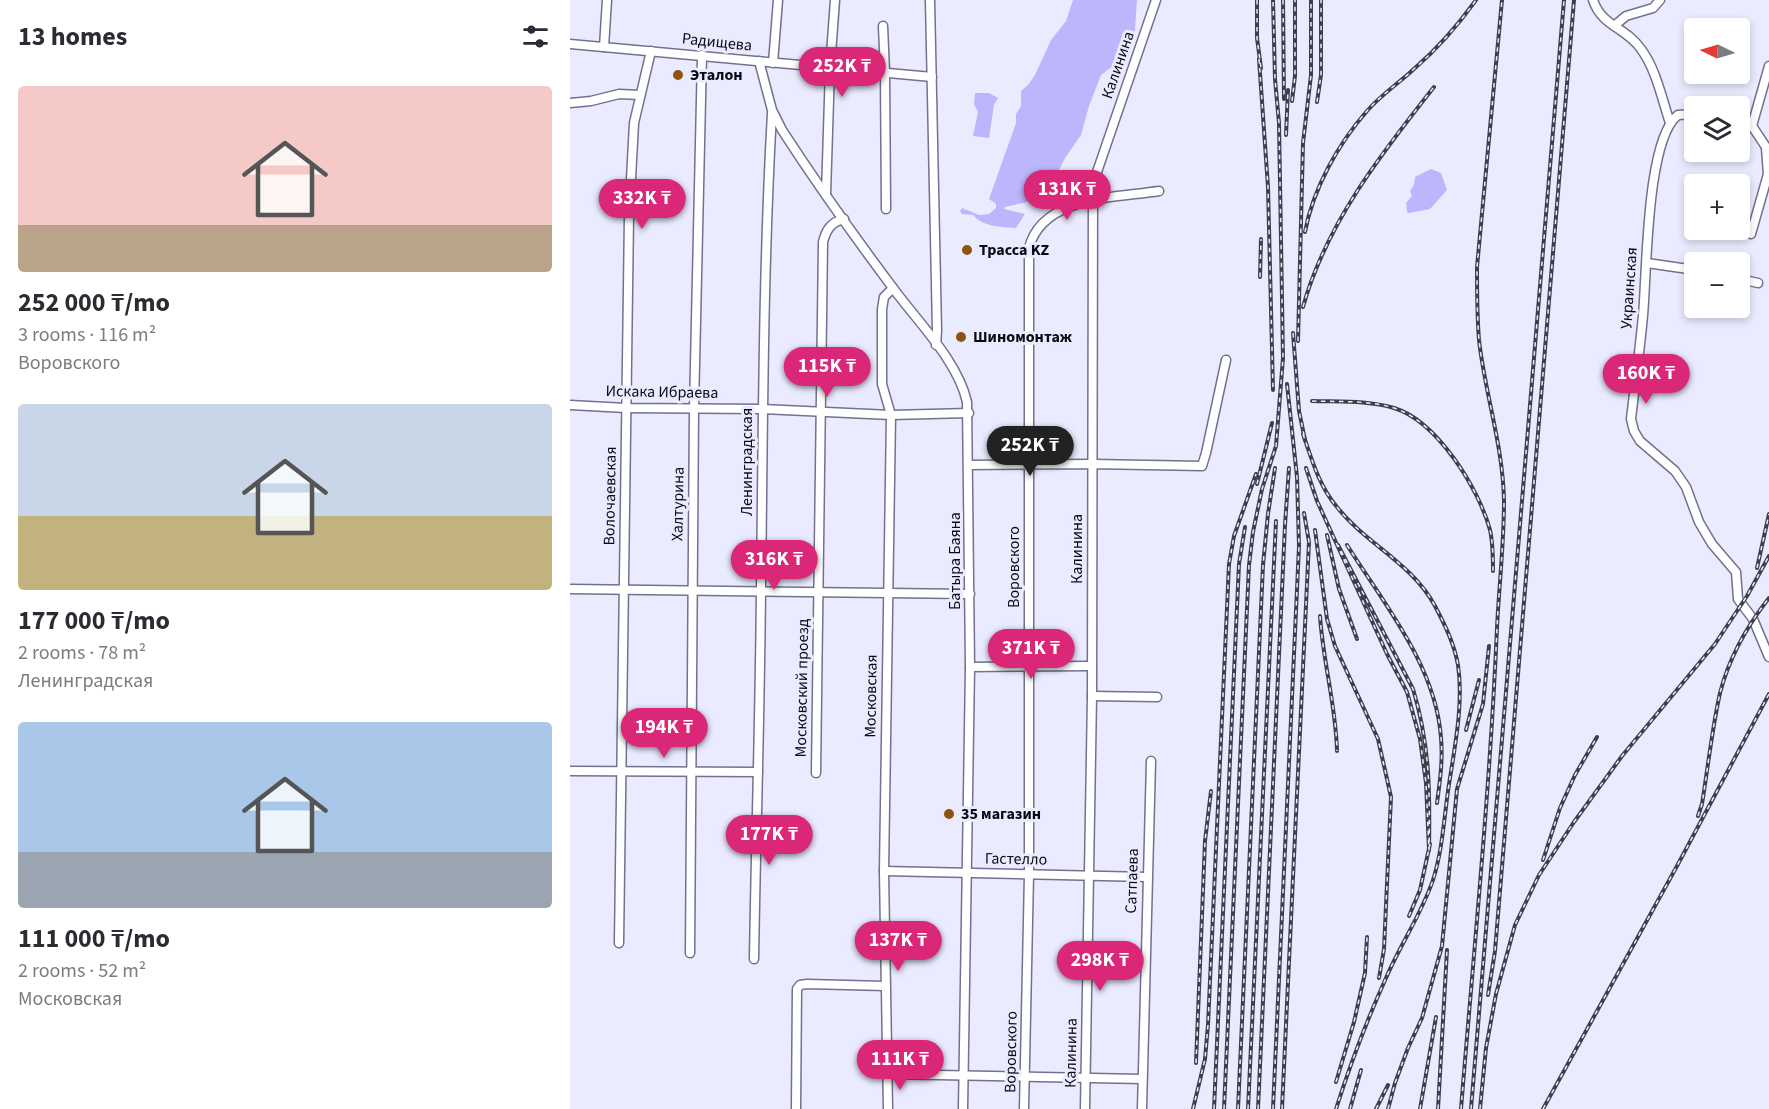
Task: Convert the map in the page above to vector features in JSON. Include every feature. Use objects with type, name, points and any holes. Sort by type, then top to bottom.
[{"type":"street","points":[[604,47],[606,0]]},
{"type":"street","points":[[772,63],[778,0]]},
{"type":"street","points":[[826,194],[830,68],[835,0]]},
{"type":"street","points":[[930,0],[938,331],[936,345]]},
{"type":"street","name":"Калинина","points":[[1085,1109],[1092,696],[1093,201],[1097,172],[1156,0]]},
{"type":"street","points":[[1593,0],[1602,18],[1628,36],[1643,51],[1670,123],[1678,115],[1684,115]]},
{"type":"street","points":[[1614,26],[1626,16],[1653,8],[1660,0]]},
{"type":"street","points":[[883,26],[886,209]]},
{"type":"street","name":"Радищева","points":[[570,44],[932,77]]},
{"type":"street","name":"Волочаевская","points":[[619,944],[629,216],[634,123],[651,51]]},
{"type":"street","name":"Халтурина","points":[[690,953],[694,409],[702,55]]},
{"type":"street","name":"Батыра Баяна","points":[[759,62],[772,110],[786,137],[936,345],[962,385],[969,413],[970,667],[963,1109]]},
{"type":"street","points":[[1751,234],[1768,173],[1768,149],[1752,126],[1769,66]]},
{"type":"street","points":[[570,103],[591,101],[619,94],[640,95]]},
{"type":"street","name":"Ленинградская","points":[[754,959],[766,218],[772,110]]},
{"type":"street","name":"Украинская","points":[[1670,123],[1654,176],[1643,316],[1631,419],[1640,441],[1675,471],[1686,487],[1699,522],[1712,544],[1736,572],[1738,599],[1753,619],[1769,657]]},
{"type":"street","name":"Воровского","points":[[1024,1109],[1029,874],[1029,248],[1035,233],[1052,215],[1066,207],[1159,191]]},
{"type":"street","name":"Московский проезд","points":[[816,773],[823,242],[832,224],[844,219]]},
{"type":"street","points":[[1647,263],[1684,268]]},
{"type":"street","points":[[1750,281],[1758,283]]},
{"type":"street","name":"Московская","points":[[888,1109],[884,871],[891,415],[882,384],[882,309],[884,297],[893,288]]},
{"type":"street","points":[[969,465],[1202,466],[1226,360]]},
{"type":"street","name":"Искака Ибраева","points":[[570,405],[626,408],[762,409],[891,415],[969,413]]},
{"type":"street","points":[[570,589],[970,594]]},
{"type":"street","points":[[970,667],[1091,666]]},
{"type":"street","points":[[1092,696],[1157,697]]},
{"type":"street","name":"Сатпаева","points":[[1142,1109],[1151,761]]},
{"type":"street","points":[[570,771],[758,772]]},
{"type":"street","name":"Гастелло","points":[[884,871],[1147,877]]},
{"type":"street","points":[[796,1109],[797,989],[800,985],[807,984],[885,986]]},
{"type":"street","points":[[886,1074],[1142,1079]]},
{"type":"shaded area","points":[[1073,0],[1137,0],[1135,31],[1120,61],[1101,75],[1081,135],[1065,158],[1054,180],[1027,202],[1005,207],[1004,209],[1025,214],[1016,228],[993,226],[973,215],[962,214],[960,211],[962,208],[979,215],[989,214],[996,208],[996,204],[989,199],[1016,123],[1016,114],[1021,106],[1021,91],[1035,75],[1051,40],[1066,21]]},
{"type":"shaded area","points":[[975,93],[989,93],[998,98],[994,105],[989,138],[973,136],[978,112],[974,104]]},
{"type":"shaded area","points":[[1431,169],[1441,173],[1447,190],[1430,209],[1407,212],[1406,203],[1412,196],[1410,191],[1415,177]]},
{"type":"railway","points":[[1257,0],[1257,38],[1261,68]]},
{"type":"railway","points":[[1224,1109],[1249,565],[1262,489],[1276,446],[1283,358],[1279,123],[1275,79],[1273,0]]},
{"type":"railway","points":[[1283,0],[1284,99]]},
{"type":"railway","points":[[1292,101],[1295,76],[1295,0]]},
{"type":"railway","points":[[1298,341],[1303,143],[1311,75],[1311,0]]},
{"type":"railway","points":[[1317,102],[1321,75],[1321,0]]},
{"type":"railway","points":[[1305,232],[1320,184],[1337,152],[1356,124],[1378,100],[1440,44],[1476,0]]},
{"type":"railway","points":[[1461,1109],[1486,809],[1504,517],[1501,460],[1485,380],[1477,313],[1477,267],[1502,0]]},
{"type":"railway","points":[[1471,1109],[1564,0]]},
{"type":"railway","points":[[1488,995],[1495,951],[1574,0]]},
{"type":"railway","points":[[1259,59],[1268,187],[1273,390]]},
{"type":"railway","points":[[1303,307],[1326,247],[1357,191],[1394,138],[1434,87]]},
{"type":"railway","points":[[1286,135],[1288,90]]},
{"type":"railway","points":[[1260,277],[1261,239]]},
{"type":"railway","points":[[1293,333],[1299,411],[1305,440]]},
{"type":"railway","points":[[1273,1109],[1299,546],[1297,477],[1287,384]]},
{"type":"railway","points":[[1312,401],[1384,405],[1410,415],[1426,427],[1454,458],[1476,495],[1490,530],[1493,571]]},
{"type":"railway","points":[[1257,484],[1272,423]]},
{"type":"railway","points":[[1303,434],[1317,472],[1331,499],[1361,532],[1414,578],[1435,606],[1454,649],[1460,680],[1455,744],[1441,847],[1433,880],[1372,1010],[1336,1109]]},
{"type":"railway","points":[[1238,1109],[1263,565],[1275,468]]},
{"type":"railway","points":[[1258,1109],[1289,468]]},
{"type":"railway","points":[[1306,468],[1317,501],[1387,654],[1407,692],[1420,739],[1426,783],[1429,850],[1428,769],[1423,730],[1413,689],[1338,545]]},
{"type":"railway","points":[[1193,1109],[1205,1059],[1208,1025],[1229,564],[1234,536],[1256,474]]},
{"type":"railway","points":[[1282,1109],[1309,542],[1304,513]]},
{"type":"railway","points":[[1757,568],[1769,514]]},
{"type":"railway","points":[[1248,1109],[1276,521]]},
{"type":"railway","points":[[1214,1109],[1239,564],[1245,527]]},
{"type":"railway","points":[[1315,530],[1327,619],[1335,646],[1378,739],[1391,797],[1384,949],[1379,978]]},
{"type":"railway","points":[[1327,535],[1339,589],[1357,639]]},
{"type":"railway","points":[[1347,545],[1406,637],[1429,686],[1437,711],[1441,738],[1437,803]]},
{"type":"railway","points":[[1480,1109],[1486,1048],[1496,994],[1515,925],[1539,875],[1622,756],[1715,644],[1747,596],[1769,556]]},
{"type":"railway","points":[[1698,816],[1702,804],[1720,693],[1728,667],[1753,620],[1769,598]]},
{"type":"railway","points":[[1320,616],[1337,751]]},
{"type":"railway","points":[[1388,1109],[1408,1048],[1422,1018],[1442,946],[1457,789],[1483,704],[1489,646]]},
{"type":"railway","points":[[1466,730],[1479,680]]},
{"type":"railway","points":[[1543,1109],[1769,694]]},
{"type":"railway","points":[[1543,860],[1560,808],[1575,775],[1597,737]]},
{"type":"railway","points":[[1196,1063],[1205,841],[1211,791]]},
{"type":"railway","points":[[1409,916],[1420,890],[1430,844]]},
{"type":"railway","points":[[1336,1082],[1354,1022],[1365,973],[1367,937]]},
{"type":"railway","points":[[1438,1109],[1447,950]]},
{"type":"railway","points":[[1420,1109],[1436,1017]]},
{"type":"railway","points":[[1350,1109],[1361,1070]]},
{"type":"railway","points":[[1376,1109],[1388,1085]]},
{"type":"place","name":"Эталон","points":[[678,75]]},
{"type":"place","name":"Трасса KZ","points":[[967,250]]},
{"type":"place","name":"Шиномонтаж","points":[[961,337]]},
{"type":"place","name":"35 магазин","points":[[949,814]]}]
